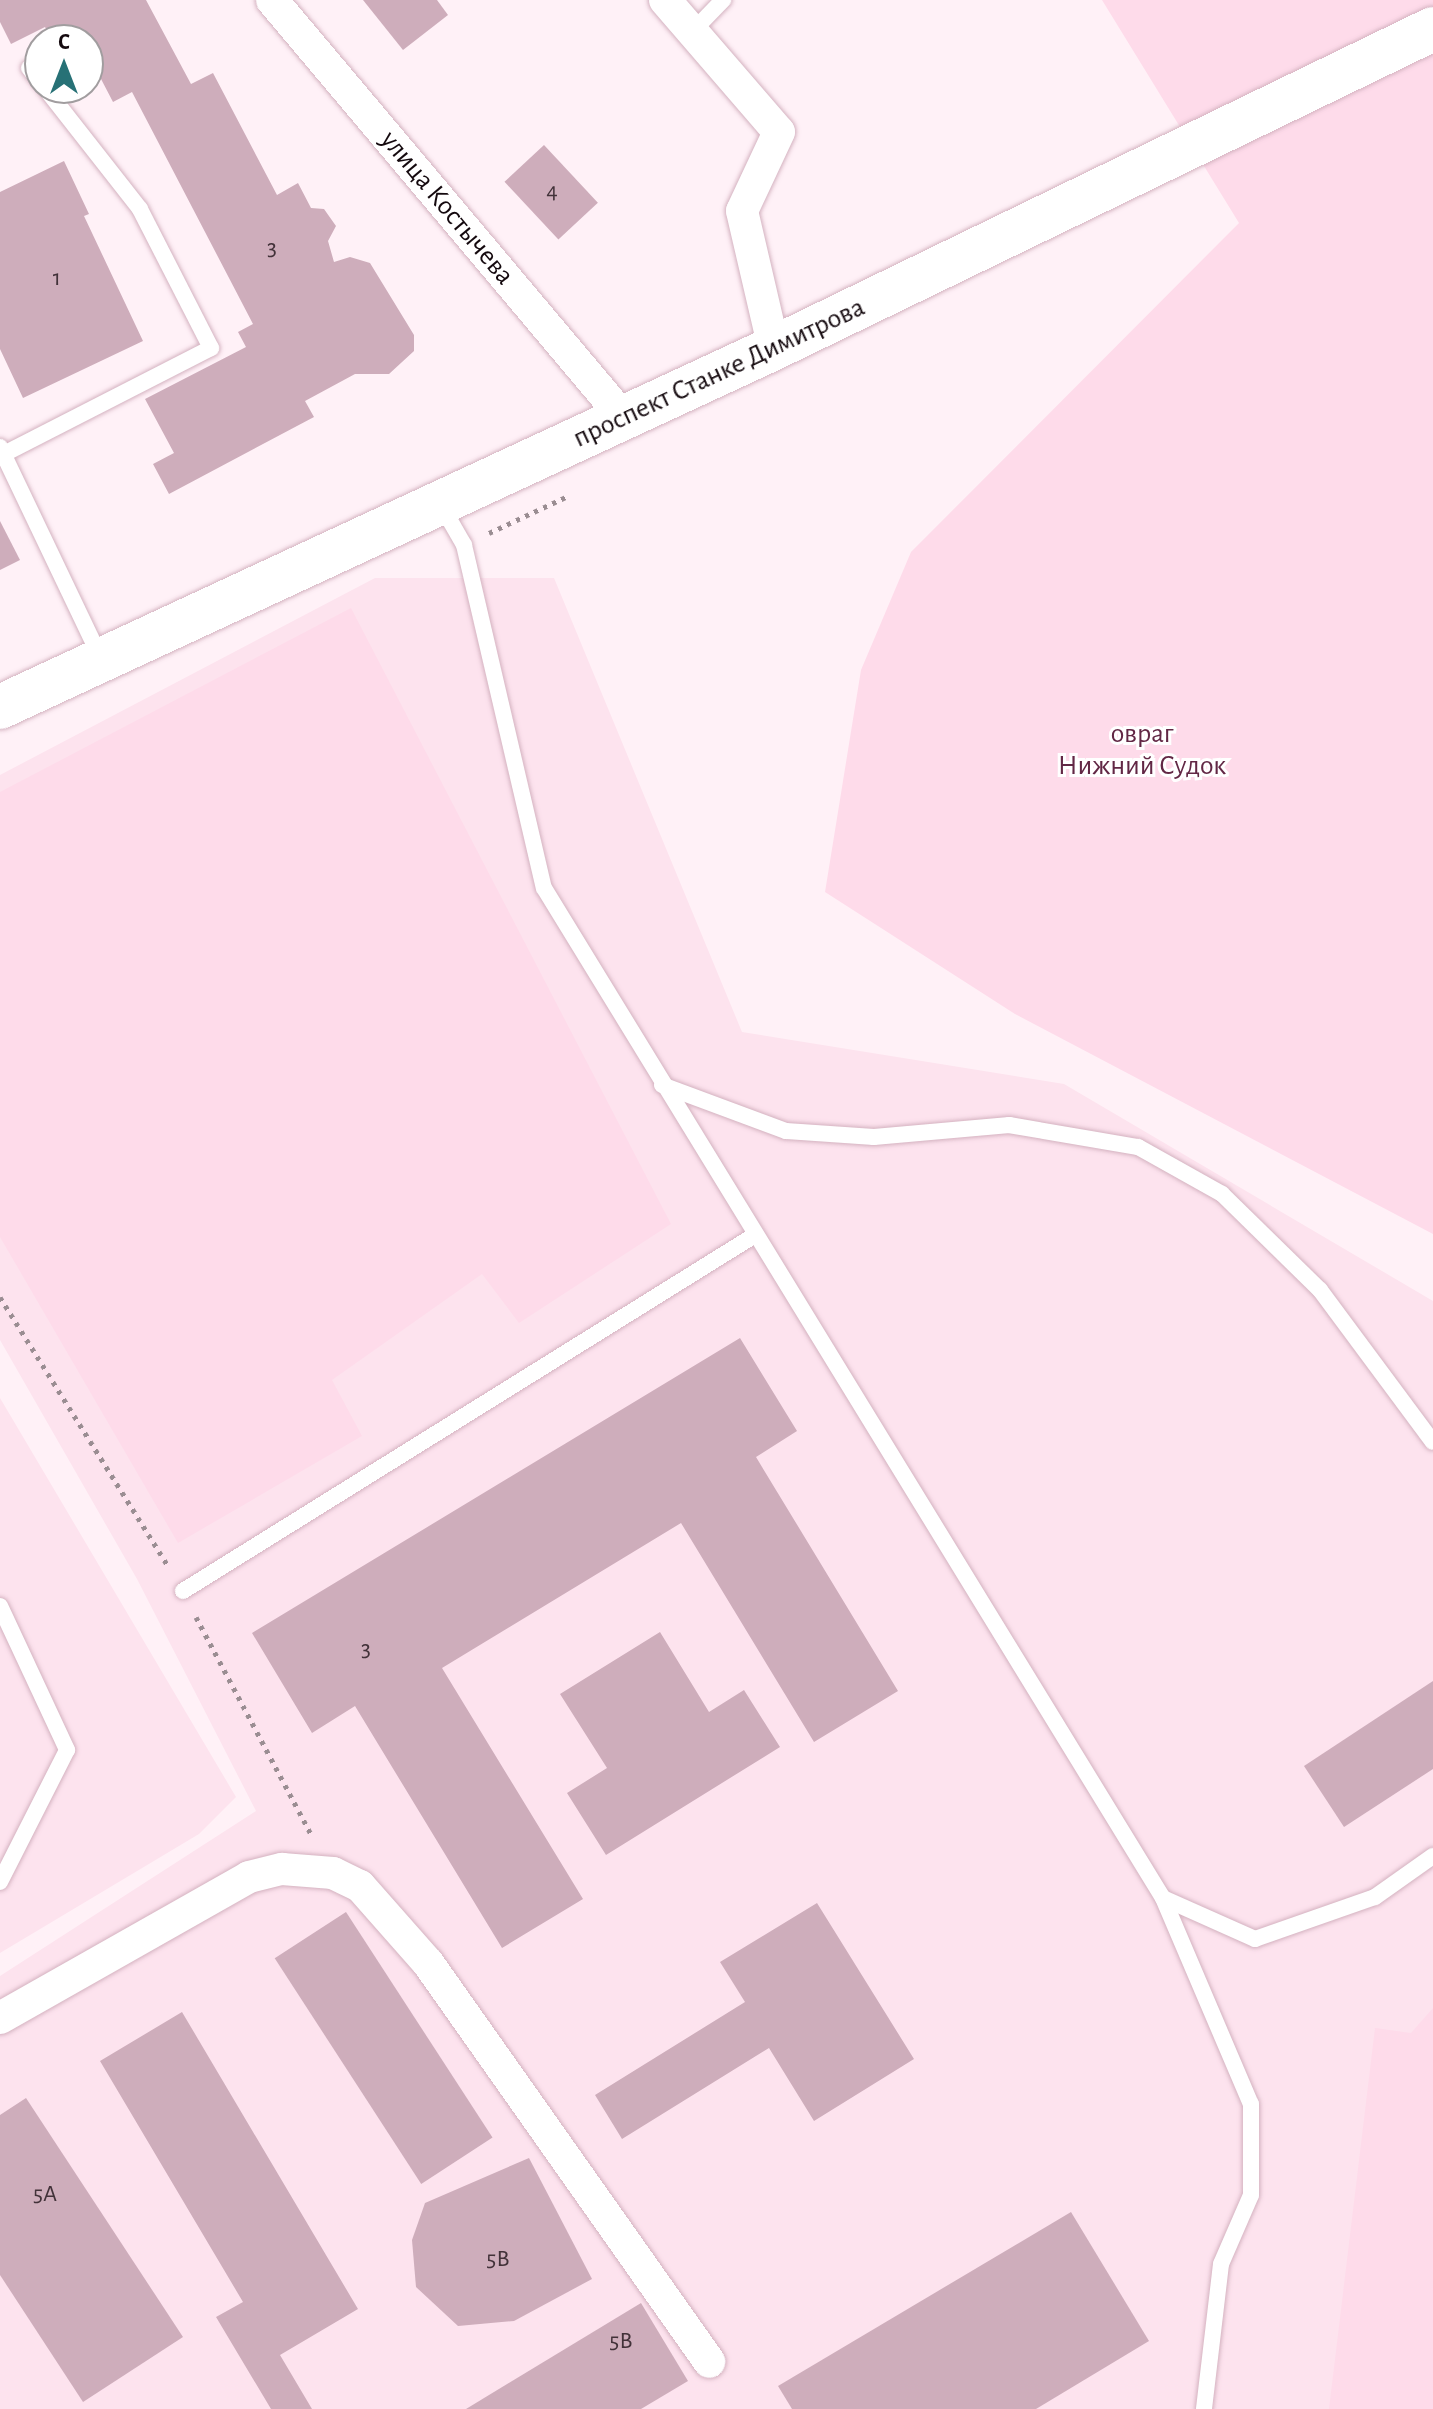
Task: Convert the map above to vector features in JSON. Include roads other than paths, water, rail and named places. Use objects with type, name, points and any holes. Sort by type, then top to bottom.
[{"type":"main road","name":"проспект Станке Димитрова","points":[[0,707],[774,348],[1433,29]]},
{"type":"street","name":"улица Костычева","points":[[272,0],[623,417]]},
{"type":"street","points":[[665,0],[779,132],[742,211],[774,348]]},
{"type":"street","points":[[0,2018],[249,1877],[282,1869],[333,1873],[360,1886],[428,1963],[709,2362]]},
{"type":"lane","points":[[692,32],[723,0]]},
{"type":"lane","points":[[58,104],[140,209],[211,348],[1,452],[101,659]]},
{"type":"lane","points":[[441,505],[464,545],[544,888],[1163,1898],[1251,2104],[1251,2195],[1221,2264],[1204,2409]]},
{"type":"lane","points":[[662,1085],[786,1131],[874,1137],[1009,1125],[1138,1147],[1222,1194],[1320,1290],[1433,1442]]},
{"type":"lane","points":[[183,1591],[755,1235]]},
{"type":"lane","points":[[0,1606],[67,1750],[0,1882]]},
{"type":"lane","points":[[1163,1898],[1255,1939],[1375,1897],[1433,1856]]},
{"type":"park label","name":"овраг Нижний Судок","points":[[1142,750]]}]
